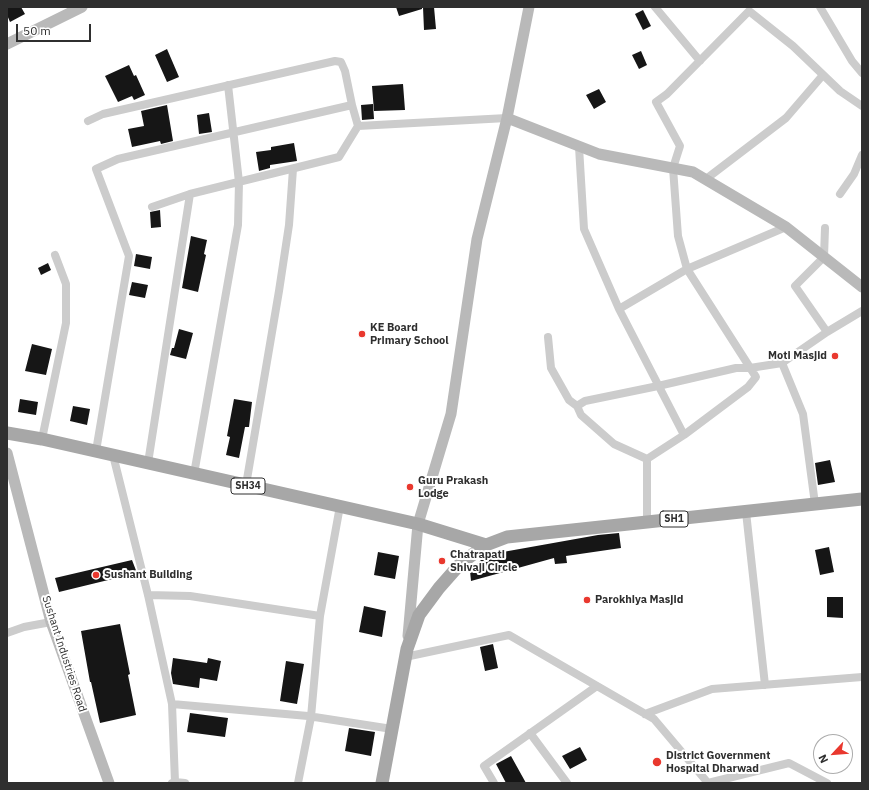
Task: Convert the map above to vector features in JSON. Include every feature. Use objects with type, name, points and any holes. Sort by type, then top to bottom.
[{"type":"main road","name":"SH34","points":[[7,433],[42,439],[418,524],[486,545]]},
{"type":"main road","name":"SH1","points":[[382,783],[406,653],[419,615],[435,593],[461,563],[486,545],[507,537],[862,499]]},
{"type":"street","points":[[7,44],[69,10],[82,7]]},
{"type":"street","points":[[529,7],[507,118],[478,239],[451,414],[418,524],[406,653],[509,635],[654,719],[708,783],[789,763],[827,783]]},
{"type":"street","points":[[655,7],[700,61]]},
{"type":"street","points":[[820,7],[852,61],[862,73]]},
{"type":"street","points":[[647,459],[684,435],[748,387],[756,377],[687,269],[678,236],[673,168],[680,146],[656,102],[667,94],[700,61],[746,9],[793,46],[840,91],[862,106]]},
{"type":"street","points":[[88,121],[103,114],[334,61],[342,62],[358,126],[339,157],[190,194],[152,207]]},
{"type":"street","points":[[706,179],[786,118],[823,75]]},
{"type":"street","points":[[194,474],[238,225],[239,182],[228,86]]},
{"type":"street","points":[[96,451],[129,256],[96,170],[118,159],[352,105]]},
{"type":"street","points":[[358,126],[507,118],[599,154],[693,172],[786,227],[862,287]]},
{"type":"street","points":[[580,147],[584,229],[619,309],[684,435]]},
{"type":"street","points":[[840,194],[854,174],[862,155]]},
{"type":"street","points":[[246,485],[280,291],[289,225],[292,169]]},
{"type":"street","points":[[148,464],[190,194]]},
{"type":"street","points":[[619,309],[687,269],[786,227]]},
{"type":"street","points":[[825,228],[824,257],[795,286],[827,332]]},
{"type":"street","points":[[42,439],[66,323],[66,284],[55,255]]},
{"type":"street","points":[[577,406],[586,401],[736,368],[750,368],[782,363],[827,332],[862,311]]},
{"type":"street","points":[[548,337],[551,368],[569,400],[577,406],[581,415],[614,444],[647,459]]},
{"type":"street","points":[[782,363],[804,414],[815,504]]},
{"type":"street","name":"Sushant Industries Road","points":[[7,454],[51,622],[108,783]]},
{"type":"street","points":[[113,455],[148,595],[172,704],[174,783],[185,783]]},
{"type":"street","points":[[647,459],[647,522]]},
{"type":"street","points":[[298,783],[311,717],[320,616],[340,506]]},
{"type":"street","points":[[746,512],[765,685]]},
{"type":"street","points":[[148,595],[190,596],[320,616]]},
{"type":"street","points":[[7,633],[24,627],[51,622]]},
{"type":"street","points":[[646,714],[712,689],[862,677]]},
{"type":"street","points":[[494,783],[484,766],[598,686]]},
{"type":"street","points":[[172,704],[311,717],[392,729]]},
{"type":"street","points":[[530,734],[567,783]]},
{"type":"building","points":[[7,7],[21,7],[25,14],[10,22],[7,15]]},
{"type":"building","points":[[396,7],[422,7],[422,9],[399,16]]},
{"type":"building","points":[[423,7],[434,7],[436,29],[424,30]]},
{"type":"building","points":[[643,10],[651,26],[643,30],[635,14]]},
{"type":"building","points":[[167,49],[179,77],[167,82],[155,55]]},
{"type":"building","points":[[641,51],[647,65],[639,69],[632,55]]},
{"type":"building","points":[[129,65],[134,76],[136,75],[145,95],[134,100],[132,96],[118,102],[105,76]]},
{"type":"building","points":[[403,84],[405,110],[374,111],[372,86]]},
{"type":"building","points":[[599,89],[606,102],[594,109],[586,95]]},
{"type":"building","points":[[373,104],[374,119],[362,120],[361,105]]},
{"type":"building","points":[[167,105],[173,141],[161,144],[160,141],[132,147],[128,129],[144,126],[141,111]]},
{"type":"building","points":[[209,113],[212,132],[199,134],[197,115]]},
{"type":"building","points":[[294,143],[297,161],[270,165],[270,168],[259,171],[256,152],[271,150],[271,147]]},
{"type":"building","points":[[160,210],[161,227],[151,228],[150,212]]},
{"type":"building","points":[[191,236],[207,240],[204,254],[206,255],[198,292],[182,288]]},
{"type":"building","points":[[136,254],[152,257],[150,269],[134,266]]},
{"type":"building","points":[[48,263],[51,270],[41,275],[38,268]]},
{"type":"building","points":[[132,282],[148,285],[145,298],[129,295]]},
{"type":"building","points":[[179,329],[193,333],[186,359],[170,355],[172,348],[174,348]]},
{"type":"building","points":[[32,344],[52,349],[46,375],[25,371]]},
{"type":"building","points":[[20,399],[38,402],[36,415],[18,412]]},
{"type":"building","points":[[234,399],[252,402],[249,427],[245,427],[239,458],[226,455],[230,437],[227,436]]},
{"type":"building","points":[[73,406],[90,409],[87,425],[70,421]]},
{"type":"building","points":[[830,460],[835,482],[818,485],[815,463]]},
{"type":"building","points":[[619,533],[621,548],[566,556],[567,563],[555,564],[554,558],[471,581],[470,571],[486,555],[598,535]]},
{"type":"building","points":[[829,547],[834,572],[820,575],[815,550]]},
{"type":"building","points":[[378,552],[399,556],[395,579],[374,575]]},
{"type":"building","name":"Sushant Building","points":[[132,560],[137,573],[59,592],[55,578]]},
{"type":"building","points":[[827,597],[843,597],[843,618],[827,617]]},
{"type":"building","points":[[364,606],[386,611],[382,637],[359,632]]},
{"type":"building","points":[[120,624],[136,715],[100,723],[90,682],[81,631]]},
{"type":"building","points":[[493,644],[498,668],[485,671],[480,647]]},
{"type":"building","points":[[173,658],[207,663],[208,658],[221,661],[217,681],[200,678],[199,688],[173,684],[171,673]]},
{"type":"building","points":[[286,661],[304,664],[297,704],[280,701]]},
{"type":"building","points":[[190,713],[228,718],[225,737],[187,732]]},
{"type":"building","points":[[349,728],[375,732],[371,756],[345,751]]},
{"type":"building","points":[[580,747],[587,760],[570,769],[562,756]]},
{"type":"building","points":[[511,756],[526,783],[506,783],[496,764]]},
{"type":"place","name":"KE Board Primary School","points":[[362,334]]},
{"type":"place","name":"Moti Masjid","points":[[835,356]]},
{"type":"place","name":"Guru Prakash Lodge","points":[[410,487]]},
{"type":"place","name":"Chatrapati Shivaji Circle","points":[[442,561]]},
{"type":"place","name":"Sushant Building","points":[[96,575]]},
{"type":"place","name":"Parokhiya Masjid","points":[[587,600]]},
{"type":"place","name":"District Government Hospital Dharwad","points":[[657,762]]}]
